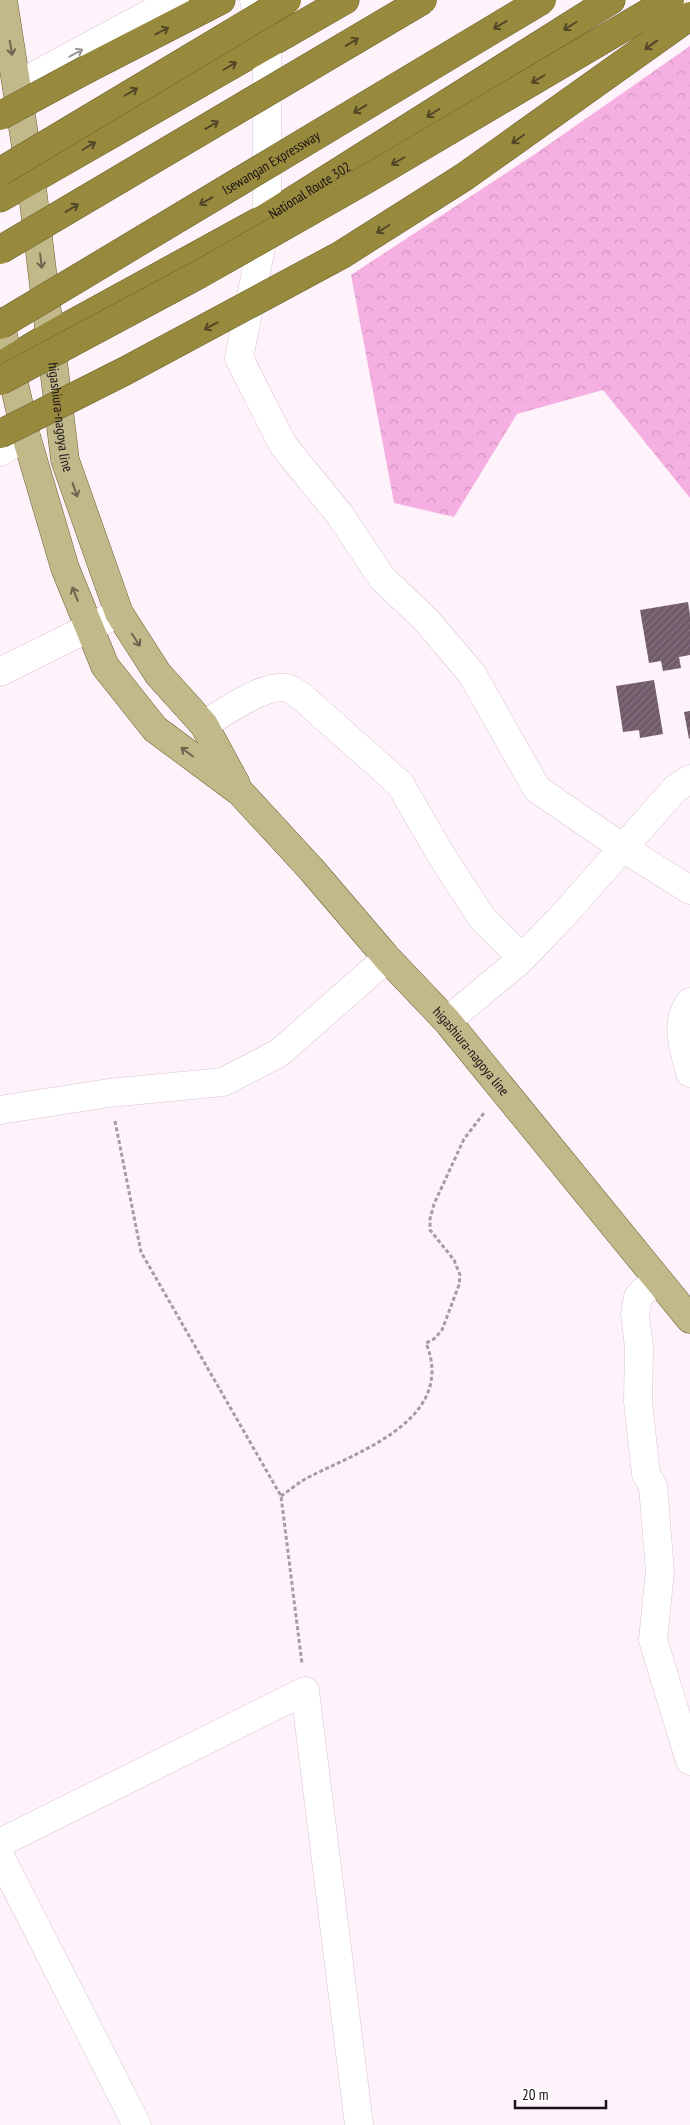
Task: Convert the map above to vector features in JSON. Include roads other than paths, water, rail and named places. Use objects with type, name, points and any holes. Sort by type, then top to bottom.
[{"type":"highway","points":[[0,116],[221,0]]},
{"type":"highway","points":[[0,172],[287,0]]},
{"type":"highway","points":[[0,198],[345,0]]},
{"type":"highway","points":[[0,250],[423,0]]},
{"type":"highway","name":"Isewangan Expressway","points":[[0,324],[542,0]]},
{"type":"highway","name":"National Route 302","points":[[3,370],[50,336],[267,217],[611,0]]},
{"type":"highway","points":[[3,370],[198,275],[367,179],[670,0]]},
{"type":"highway","points":[[13,435],[125,371],[341,255],[464,177],[690,16]]},
{"type":"main road","name":"higashiura-nagoya line","points":[[3,0],[18,85],[31,179],[65,460],[119,613],[158,674],[204,725],[240,792]]},
{"type":"main road","name":"higashiura-nagoya line","points":[[0,324],[3,370],[13,435],[105,666],[156,728],[240,792],[311,869],[387,958],[447,1021],[690,1319]]},
{"type":"street","points":[[18,85],[175,0]]},
{"type":"street","points":[[254,0],[267,45],[267,217],[239,358],[283,445],[340,515],[382,578],[427,620],[472,674],[537,788],[624,848],[690,890]]},
{"type":"street","points":[[0,452],[13,435]]},
{"type":"street","points":[[0,672],[119,613]]},
{"type":"street","points":[[204,725],[231,706],[279,688],[289,688],[301,696],[400,784],[441,855],[482,918],[522,958]]},
{"type":"street","points":[[447,1021],[522,958],[559,920],[676,788],[690,779]]},
{"type":"street","points":[[0,1110],[109,1093],[223,1082],[279,1053],[387,958]]},
{"type":"street","points":[[690,1002],[684,1010],[680,1037],[690,1073]]},
{"type":"street","points":[[656,1279],[638,1297],[636,1314],[639,1347],[638,1402],[646,1474],[653,1486],[660,1571],[653,1640],[690,1761]]},
{"type":"street","points":[[0,1843],[305,1692],[359,2125]]},
{"type":"street","points":[[0,1856],[137,2125]]}]
